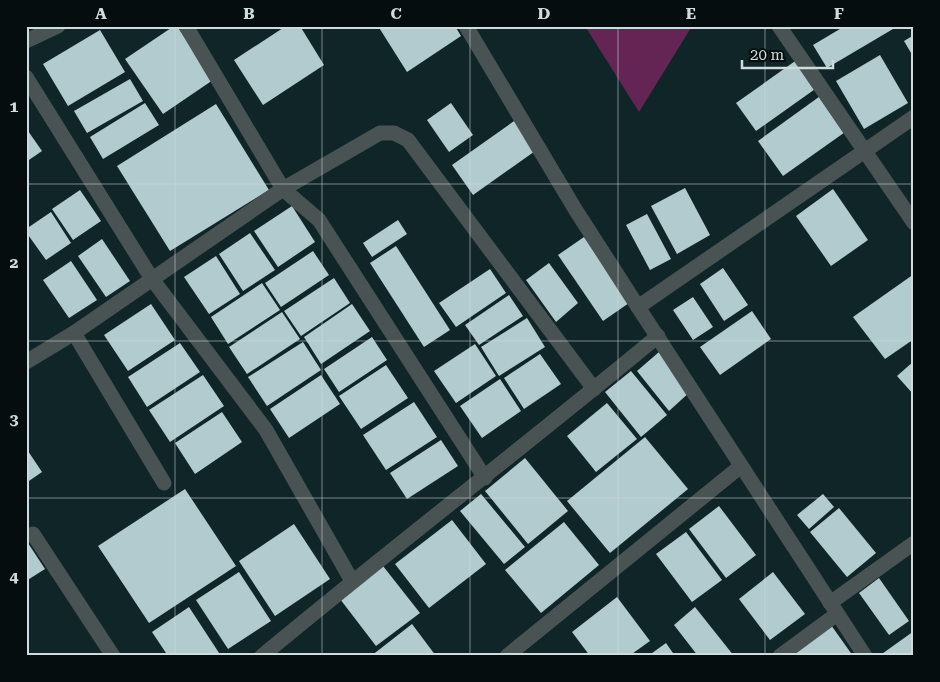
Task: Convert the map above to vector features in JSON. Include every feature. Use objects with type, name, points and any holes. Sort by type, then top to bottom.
[{"type":"street","points":[[26,41],[58,26]]},
{"type":"street","points":[[186,26],[283,190],[319,220],[485,478]]},
{"type":"street","points":[[466,26],[575,209],[865,656]]},
{"type":"street","points":[[779,26],[866,150],[914,223]]},
{"type":"street","points":[[26,76],[152,279],[266,430],[352,581]]},
{"type":"street","points":[[638,307],[914,117]]},
{"type":"street","points":[[26,362],[74,332],[283,190],[380,133],[394,133],[408,140],[594,390]]},
{"type":"street","points":[[74,332],[164,483]]},
{"type":"street","points":[[262,656],[352,581],[485,478],[594,390],[658,336]]},
{"type":"street","points":[[507,656],[741,466]]},
{"type":"street","points":[[33,534],[112,655]]},
{"type":"street","points":[[780,656],[833,608],[914,543]]},
{"type":"shaded area","points":[[585,26],[692,26],[639,112]]},
{"type":"building","points":[[174,26],[177,26],[213,80],[163,114],[125,59]]},
{"type":"building","points":[[286,26],[300,26],[324,65],[263,105],[234,60]]},
{"type":"building","points":[[378,26],[455,26],[461,36],[407,72]]},
{"type":"building","points":[[845,26],[892,26],[893,29],[827,68],[813,45]]},
{"type":"building","points":[[100,30],[125,72],[68,106],[43,64]]},
{"type":"building","points":[[914,35],[914,58],[904,41]]},
{"type":"building","points":[[880,55],[908,103],[864,129],[836,81]]},
{"type":"building","points":[[798,59],[818,87],[756,131],[736,103]]},
{"type":"building","points":[[130,79],[143,101],[87,133],[74,111]]},
{"type":"building","points":[[823,94],[848,130],[783,176],[758,141]]},
{"type":"building","points":[[145,103],[159,125],[103,159],[90,137]]},
{"type":"building","points":[[451,103],[473,135],[449,152],[427,120]]},
{"type":"building","points":[[216,104],[269,190],[170,251],[117,166]]},
{"type":"building","points":[[517,119],[538,149],[473,195],[452,165]]},
{"type":"building","points":[[26,128],[42,151],[26,162]]},
{"type":"building","points":[[685,188],[710,235],[677,254],[651,206]]},
{"type":"building","points":[[833,189],[868,240],[831,266],[796,216]]},
{"type":"building","points":[[80,190],[101,221],[73,240],[52,209]]},
{"type":"building","points":[[292,206],[315,242],[278,267],[254,231]]},
{"type":"building","points":[[51,212],[71,243],[46,260],[26,232],[26,229]]},
{"type":"building","points":[[647,214],[671,259],[650,270],[626,225]]},
{"type":"building","points":[[398,220],[407,234],[372,257],[363,243]]},
{"type":"building","points":[[250,233],[275,270],[243,291],[219,254]]},
{"type":"building","points":[[584,237],[629,303],[603,321],[558,255]]},
{"type":"building","points":[[102,239],[130,281],[106,297],[78,256]]},
{"type":"building","points":[[396,246],[450,330],[424,347],[370,263]]},
{"type":"building","points":[[313,251],[329,275],[281,307],[265,283]]},
{"type":"building","points":[[216,256],[240,294],[209,314],[184,277]]},
{"type":"building","points":[[71,261],[97,300],[69,318],[43,280]]},
{"type":"building","points":[[549,263],[578,303],[556,322],[526,280]]},
{"type":"building","points":[[723,268],[748,305],[724,321],[700,284]]},
{"type":"building","points":[[490,269],[506,293],[456,327],[439,303]]},
{"type":"building","points":[[914,274],[914,339],[885,359],[853,317]]},
{"type":"building","points":[[334,278],[350,303],[301,336],[284,311]]},
{"type":"building","points":[[262,283],[280,310],[228,344],[211,317]]},
{"type":"building","points":[[509,295],[523,316],[479,345],[465,325]]},
{"type":"building","points":[[693,297],[713,327],[693,340],[673,310]]},
{"type":"building","points":[[151,304],[175,340],[128,371],[104,335]]},
{"type":"building","points":[[352,304],[370,331],[321,364],[304,337]]},
{"type":"building","points":[[752,311],[771,339],[720,375],[700,347]]},
{"type":"building","points":[[282,312],[300,339],[247,374],[229,347]]},
{"type":"building","points":[[527,318],[545,347],[499,376],[481,347]]},
{"type":"building","points":[[372,337],[387,360],[339,392],[324,369]]},
{"type":"building","points":[[303,342],[321,370],[267,406],[248,377]]},
{"type":"building","points":[[180,343],[200,372],[147,407],[128,377]]},
{"type":"building","points":[[475,344],[496,376],[456,403],[434,371]]},
{"type":"building","points":[[659,352],[691,391],[669,411],[637,371]]},
{"type":"building","points":[[540,354],[561,384],[524,409],[504,378]]},
{"type":"building","points":[[914,361],[914,395],[897,376]]},
{"type":"building","points":[[386,365],[408,398],[361,429],[339,396]]},
{"type":"building","points":[[631,371],[667,415],[641,437],[605,392]]},
{"type":"building","points":[[203,375],[224,406],[170,442],[149,410]]},
{"type":"building","points":[[321,375],[340,404],[289,438],[270,409]]},
{"type":"building","points":[[500,379],[521,411],[482,438],[460,406]]},
{"type":"building","points":[[414,402],[437,437],[386,470],[363,435]]},
{"type":"building","points":[[607,403],[637,439],[596,472],[567,436]]},
{"type":"building","points":[[222,412],[242,442],[195,474],[175,443]]},
{"type":"building","points":[[645,437],[688,489],[610,553],[567,501]]},
{"type":"building","points":[[441,440],[458,466],[407,499],[390,473]]},
{"type":"building","points":[[26,448],[42,472],[26,483]]},
{"type":"building","points":[[525,458],[568,511],[528,544],[485,491]]},
{"type":"building","points":[[185,489],[236,566],[149,623],[98,546]]},
{"type":"building","points":[[481,494],[525,547],[504,564],[460,511]]},
{"type":"building","points":[[823,494],[834,507],[809,529],[797,515]]},
{"type":"building","points":[[719,506],[756,555],[726,578],[689,529]]},
{"type":"building","points":[[839,508],[876,553],[847,577],[810,532]]},
{"type":"building","points":[[452,520],[486,564],[429,608],[395,564]]},
{"type":"building","points":[[564,522],[599,565],[541,613],[505,570]]},
{"type":"building","points":[[294,524],[330,579],[275,616],[239,561]]},
{"type":"building","points":[[686,532],[722,580],[692,602],[656,554]]},
{"type":"building","points":[[26,540],[45,569],[26,581]]},
{"type":"building","points":[[383,566],[420,613],[376,646],[340,599]]},
{"type":"building","points":[[239,572],[271,621],[228,649],[196,600]]},
{"type":"building","points":[[773,572],[805,614],[770,640],[739,599]]},
{"type":"building","points":[[879,578],[909,621],[889,635],[859,593]]},
{"type":"building","points":[[617,597],[650,641],[629,656],[590,656],[572,632]]},
{"type":"building","points":[[189,607],[221,656],[168,656],[152,632]]},
{"type":"building","points":[[695,607],[734,656],[698,656],[674,625]]},
{"type":"building","points":[[412,624],[436,656],[371,656]]},
{"type":"building","points":[[831,625],[853,656],[790,656]]},
{"type":"building","points":[[914,631],[914,656],[879,656]]},
{"type":"building","points":[[666,643],[675,656],[648,656]]}]
